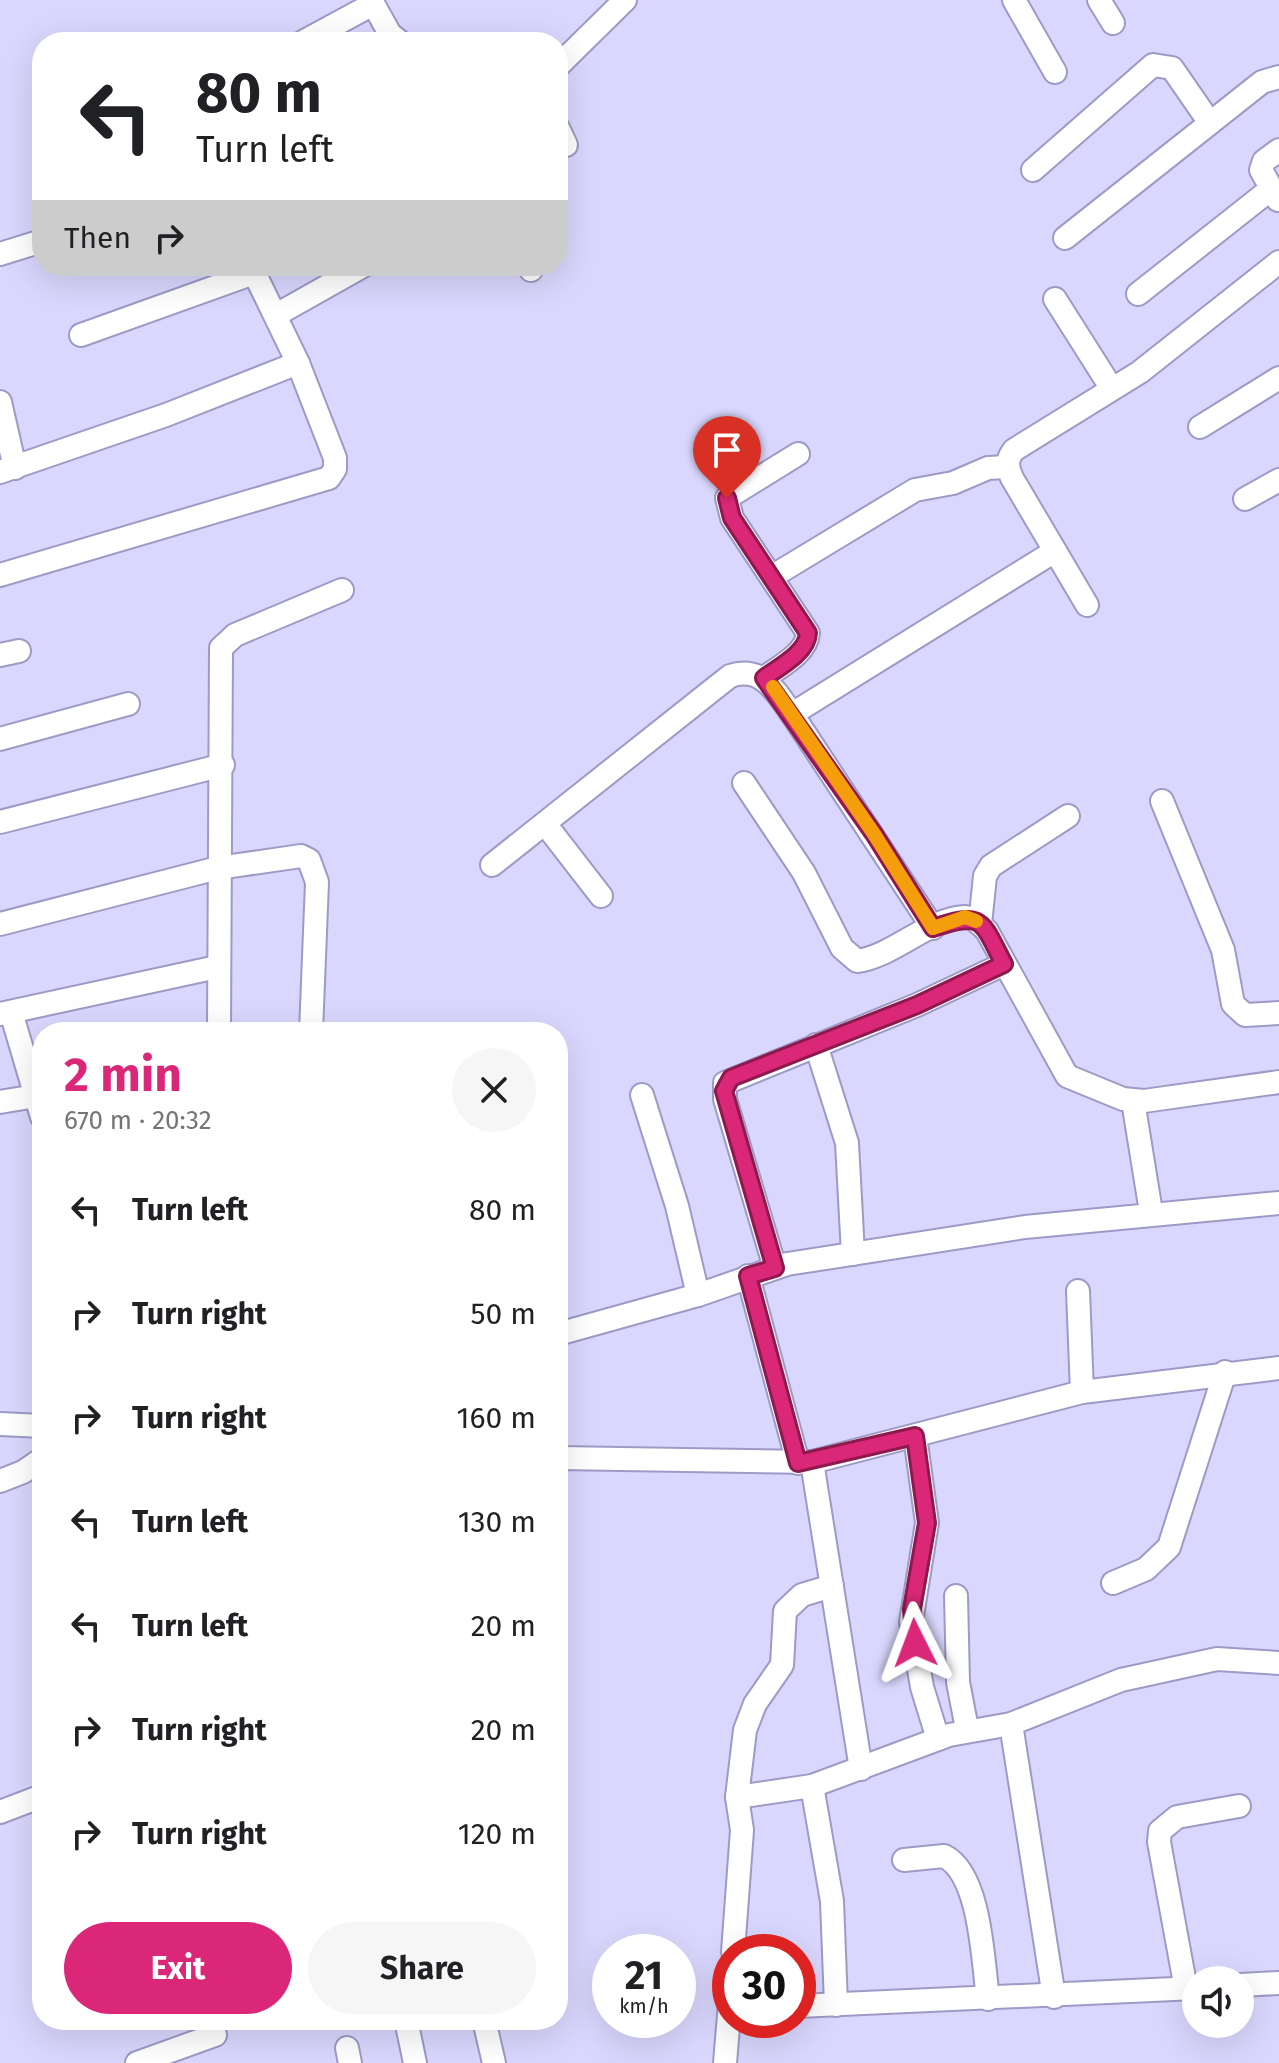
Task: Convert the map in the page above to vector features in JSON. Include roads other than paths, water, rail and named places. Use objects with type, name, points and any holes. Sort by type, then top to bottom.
[{"type":"street","points":[[568,56],[625,0]]},
{"type":"street","points":[[1014,0],[1055,72]]},
{"type":"street","points":[[1099,0],[1113,23]]},
{"type":"street","points":[[320,32],[372,2],[389,32]]},
{"type":"street","points":[[1033,170],[1153,65],[1172,68],[1210,123]]},
{"type":"street","points":[[1065,238],[1262,82],[1279,77]]},
{"type":"street","points":[[1138,294],[1275,195],[1261,170],[1264,161],[1279,150]]},
{"type":"street","points":[[0,253],[32,244]]},
{"type":"street","points":[[1007,467],[1014,450],[1151,363],[1279,262]]},
{"type":"street","points":[[81,335],[236,276]]},
{"type":"street","points":[[0,575],[329,478],[335,469],[335,458],[298,363],[255,276]]},
{"type":"street","points":[[276,315],[345,276]]},
{"type":"street","points":[[1055,299],[1112,389]]},
{"type":"street","points":[[0,402],[7,470],[298,363]]},
{"type":"street","points":[[1200,427],[1279,378]]},
{"type":"street","points":[[764,678],[808,642],[804,623],[732,518],[727,498],[798,454]]},
{"type":"street","points":[[1007,467],[1087,605]]},
{"type":"street","points":[[773,576],[915,490],[953,483],[988,468],[1007,467]]},
{"type":"street","points":[[1245,499],[1279,480]]},
{"type":"street","points":[[792,714],[1055,551]]},
{"type":"street","points":[[219,1022],[218,868],[223,765],[221,648],[235,635],[342,590]]},
{"type":"street","points":[[492,865],[737,673],[764,678],[792,714],[933,928]]},
{"type":"street","points":[[0,739],[128,704]]},
{"type":"street","points":[[0,822],[223,765]]},
{"type":"street","points":[[744,783],[804,873],[849,957],[857,961],[866,960],[933,928],[965,917],[980,924],[1067,1076],[1133,1101],[1279,1082]]},
{"type":"street","points":[[1162,801],[1223,950],[1233,1004],[1245,1015],[1279,1013]]},
{"type":"street","points":[[980,924],[985,876],[991,866],[1068,816]]},
{"type":"street","points":[[546,825],[601,896]]},
{"type":"street","points":[[0,924],[218,868],[301,856],[309,860],[315,870],[311,1022]]},
{"type":"street","points":[[775,1268],[724,1091],[731,1078],[917,1005],[1004,964]]},
{"type":"street","points":[[32,1084],[5,1013],[217,967]]},
{"type":"street","points":[[816,1045],[847,1143],[853,1254]]},
{"type":"street","points":[[642,1095],[677,1206],[698,1295]]},
{"type":"street","points":[[1133,1101],[1151,1212]]},
{"type":"street","points":[[0,1102],[32,1103]]},
{"type":"street","points":[[568,1331],[698,1295],[775,1268],[1025,1227],[1151,1212],[1279,1203]]},
{"type":"street","points":[[748,1276],[805,1463],[832,1586],[861,1769]]},
{"type":"street","points":[[1078,1291],[1082,1392]]},
{"type":"street","points":[[568,1458],[805,1463],[1082,1392],[1225,1372],[1279,1368]]},
{"type":"street","points":[[1113,1583],[1146,1569],[1169,1547],[1225,1372]]},
{"type":"street","points":[[0,1424],[32,1426]]},
{"type":"street","points":[[915,1436],[927,1523],[911,1622],[922,1687],[938,1739]]},
{"type":"street","points":[[0,1481],[32,1466]]},
{"type":"street","points":[[734,1934],[742,1830],[737,1797],[748,1718],[782,1665],[785,1611],[802,1595],[832,1586]]},
{"type":"street","points":[[956,1596],[958,1682],[967,1729]]},
{"type":"street","points":[[737,1797],[812,1786],[967,1729],[1011,1724],[1121,1680],[1217,1659],[1279,1663]]},
{"type":"street","points":[[1011,1724],[1054,1997]]},
{"type":"street","points":[[812,1786],[832,1901],[836,2005]]},
{"type":"street","points":[[0,1812],[32,1800]]},
{"type":"street","points":[[1186,1966],[1159,1842],[1160,1831],[1177,1817],[1239,1806]]},
{"type":"street","points":[[904,1860],[944,1856],[958,1867],[977,1912],[988,1999]]},
{"type":"street","points":[[1254,1984],[1279,1983]]},
{"type":"street","points":[[816,2006],[1054,1997],[1182,1989]]},
{"type":"street","points":[[408,2030],[415,2063]]},
{"type":"street","points":[[486,2030],[494,2063]]},
{"type":"street","points":[[137,2063],[215,2035]]},
{"type":"street","points":[[725,2063],[727,2038]]}]
